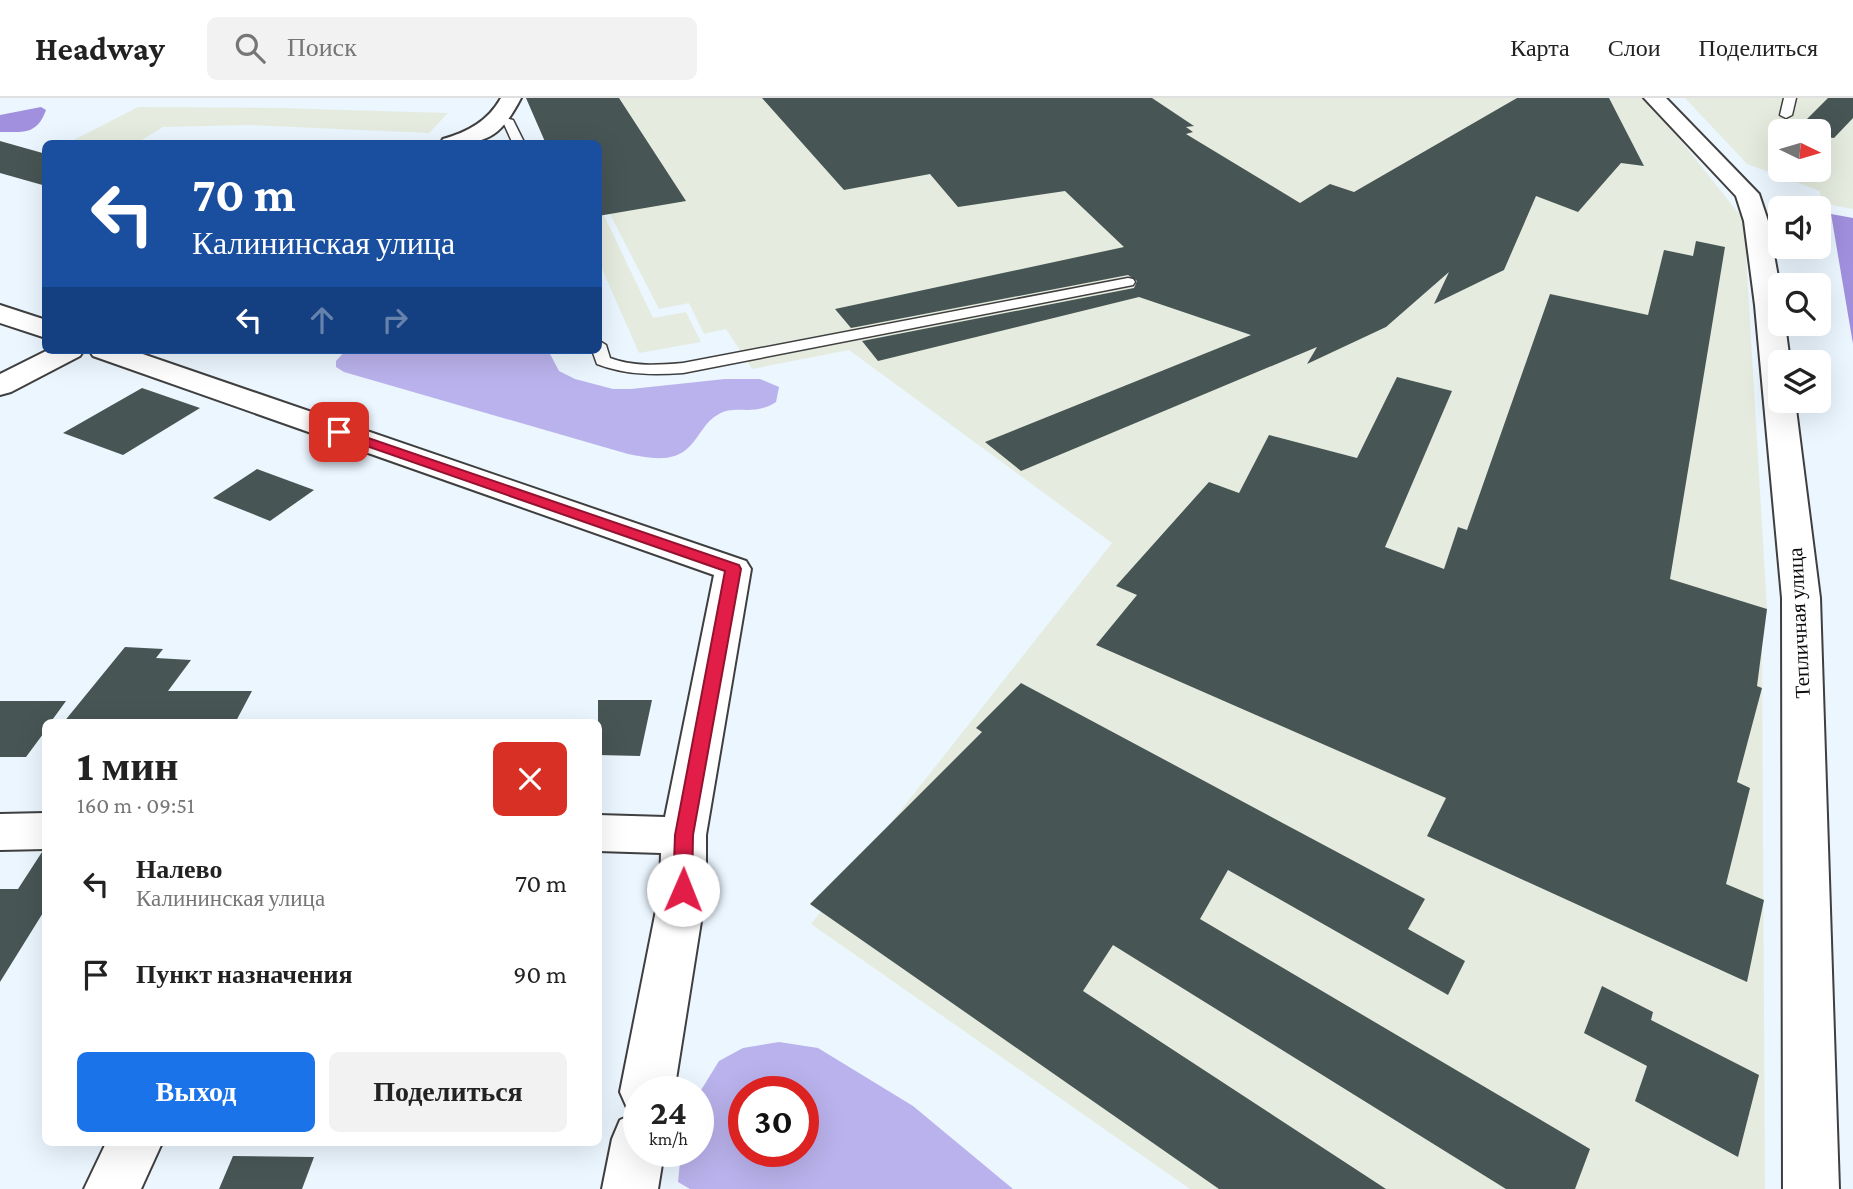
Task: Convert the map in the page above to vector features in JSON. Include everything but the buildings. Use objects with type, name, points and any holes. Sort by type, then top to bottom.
[{"type":"street","points":[[464,140],[478,136],[498,117],[511,98]]},
{"type":"street","name":"Тепличная улица","points":[[1654,98],[1747,194],[1756,221],[1769,305],[1801,598],[1811,1189]]},
{"type":"street","points":[[0,313],[42,329]]},
{"type":"street","points":[[0,386],[63,354]]},
{"type":"street","points":[[115,354],[733,569],[684,835],[683,890],[650,1076]]},
{"type":"street","points":[[0,832],[42,831]]},
{"type":"street","points":[[602,833],[684,835]]},
{"type":"street","points":[[112,1189],[134,1146]]},
{"type":"street","points":[[630,1189],[634,1167]]},
{"type":"lane","points":[[1786,115],[1790,98]]},
{"type":"lane","points":[[498,117],[509,122],[517,140]]},
{"type":"lane","points":[[601,354],[603,361],[618,367],[658,370],[683,368],[1128,282]]},
{"type":"shaded area","points":[[557,98],[1647,98],[1744,220],[1767,609],[1762,647],[1765,1189],[1190,1189],[811,924],[1112,543],[849,350],[752,369],[726,329],[704,334],[689,303],[659,309],[602,199],[602,140],[594,140]]},
{"type":"shaded area","points":[[1685,98],[1853,98],[1853,209],[1831,205],[1831,196],[1820,196],[1820,191],[1796,182],[1831,182],[1831,119],[1768,119],[1768,172],[1747,164]]},
{"type":"shaded area","points":[[41,107],[46,110],[34,128],[23,132],[0,132],[0,115]]},
{"type":"shaded area","points":[[138,107],[448,113],[429,133],[249,125],[163,127],[142,140],[74,140]]},
{"type":"shaded area","points":[[602,211],[653,318],[686,312],[701,342],[639,353],[602,269]]},
{"type":"shaded area","points":[[1831,214],[1853,218],[1853,344]]},
{"type":"shaded area","points":[[342,354],[550,354],[559,371],[575,379],[613,389],[725,379],[760,379],[779,387],[776,402],[760,409],[725,411],[710,421],[683,452],[652,458],[628,454],[344,372],[336,367],[336,361]]},
{"type":"shaded area","points":[[779,1042],[818,1048],[913,1106],[1013,1189],[690,1189],[678,1182],[680,1167],[714,1167],[714,1076],[710,1076],[719,1061],[743,1048]]},
{"type":"route","points":[[339,432],[733,569],[684,835],[683,890]]}]
